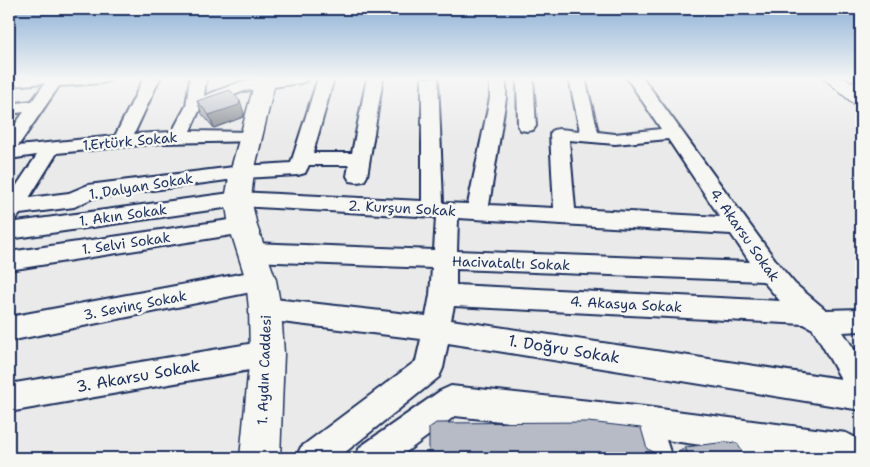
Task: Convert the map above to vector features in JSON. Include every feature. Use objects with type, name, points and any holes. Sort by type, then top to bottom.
[{"type":"main road","points":[[244,212],[252,138],[261,100]]},
{"type":"main road","name":"1. Aydın Caddesi","points":[[244,212],[261,280],[266,309],[267,354],[260,458]]},
{"type":"street","points":[[9,146],[40,100]]},
{"type":"street","points":[[121,142],[141,100]]},
{"type":"street","points":[[178,137],[194,106],[195,100]]},
{"type":"street","points":[[194,106],[209,100]]},
{"type":"street","points":[[244,212],[298,168],[320,100]]},
{"type":"street","points":[[302,159],[358,168],[372,100]]},
{"type":"street","points":[[312,458],[429,368],[443,295],[444,261],[432,100]]},
{"type":"street","points":[[477,212],[498,100]]},
{"type":"street","points":[[526,100],[527,126]]},
{"type":"street","points":[[582,100],[590,137]]},
{"type":"street","name":"4. Akarsu Sokak","points":[[650,100],[770,272],[786,291],[816,317],[861,385]]},
{"type":"street","points":[[9,109],[36,106]]},
{"type":"street","points":[[565,216],[559,134],[615,139],[674,133]]},
{"type":"street","name":"1.Ertürk Sokak","points":[[9,153],[178,137],[252,138]]},
{"type":"street","points":[[10,210],[52,148]]},
{"type":"street","name":"1. Dalyan Sokak","points":[[10,210],[74,200],[88,192],[244,212]]},
{"type":"street","name":"2. Kurşun Sokak","points":[[244,212],[440,210],[738,226]]},
{"type":"street","name":"1. Akın Sokak","points":[[9,231],[244,212]]},
{"type":"street","name":"1. Selvi Sokak","points":[[9,261],[244,212]]},
{"type":"street","name":"Hacivataltı Sokak","points":[[244,212],[444,261],[770,272]]},
{"type":"street","name":"3. Sevinç Sokak","points":[[9,329],[261,280]]},
{"type":"street","name":"4. Akasya Sokak","points":[[443,295],[861,320]]},
{"type":"street","name":"1. Doğru Sokak","points":[[266,309],[436,329],[861,396]]},
{"type":"street","name":"3. Akarsu Sokak","points":[[9,398],[267,354]]},
{"type":"street","points":[[378,456],[451,401],[645,422],[744,446],[846,449],[852,458]]},
{"type":"street","points":[[645,422],[656,458]]},
{"type":"building","points":[[197,101],[240,101],[239,105],[209,115]]},
{"type":"building","points":[[588,422],[641,428],[647,449],[652,451],[654,458],[429,458],[429,428],[436,423]]},
{"type":"building","points":[[727,442],[737,443],[746,458],[690,458],[685,447]]},
{"type":"building","points":[[844,453],[847,458],[790,458],[790,457]]}]
